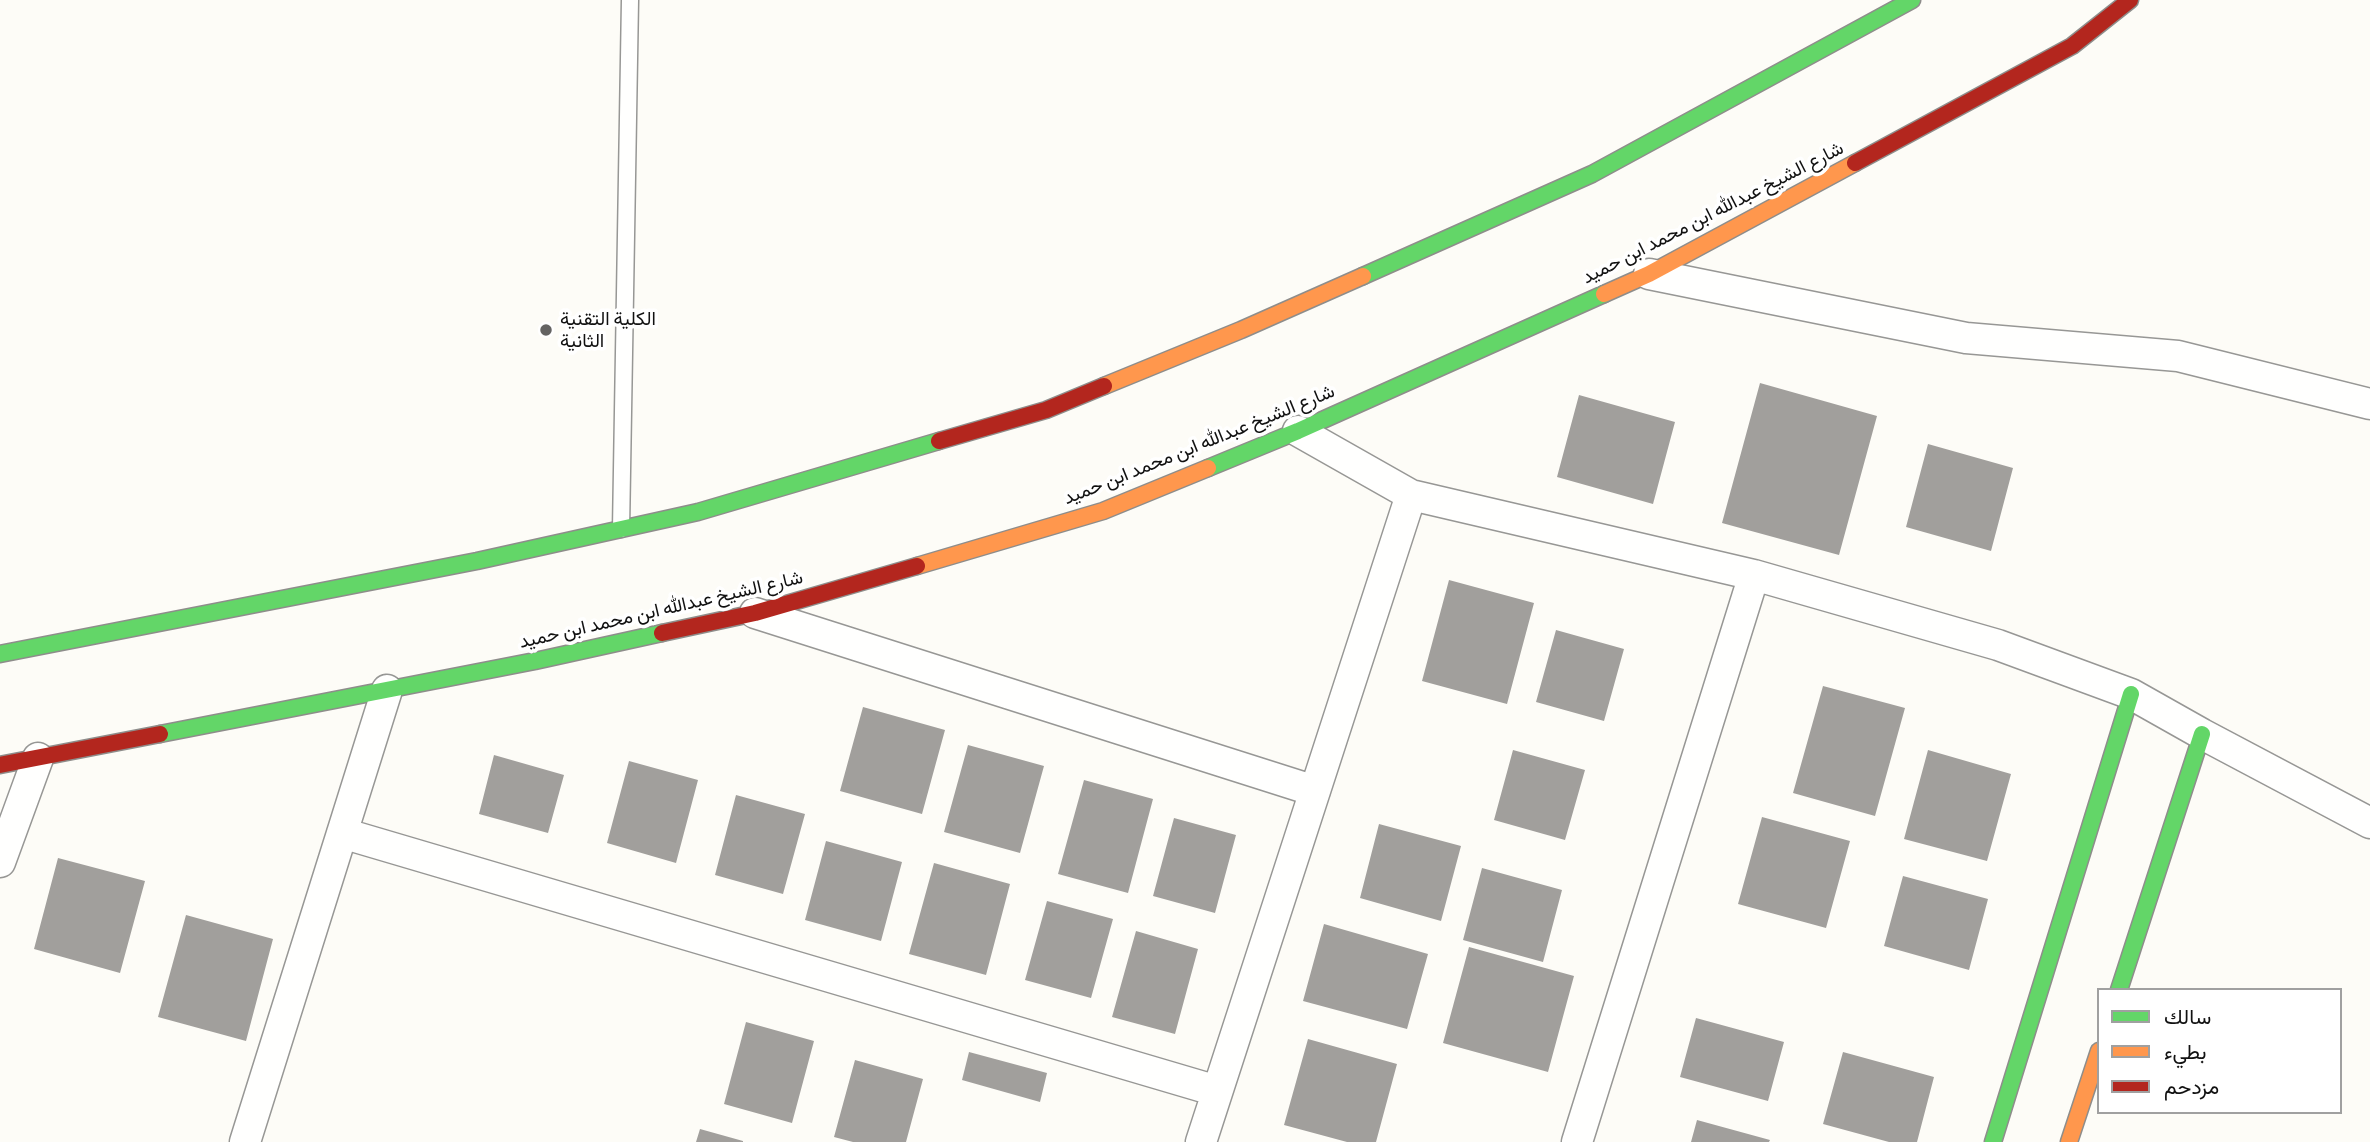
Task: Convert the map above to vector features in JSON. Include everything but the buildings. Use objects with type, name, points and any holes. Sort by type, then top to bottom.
[{"type":"street","points":[[0,654],[477,561],[698,512],[1058,405],[1253,324],[1592,174],[1912,0]]},
{"type":"street","name":"شارع الشيخ عبدالله ابن محمد ابن حميد","points":[[0,765],[535,661],[755,613],[1103,511],[1298,431],[1649,274],[2072,46],[2130,0]]},
{"type":"street","points":[[1649,274],[1966,338],[2178,356],[2370,404]]},
{"type":"street","points":[[1298,431],[1411,495],[1754,575],[1998,645],[2131,694],[2370,823]]},
{"type":"street","points":[[1201,1142],[1411,495]]},
{"type":"street","points":[[1577,1142],[1754,575]]},
{"type":"street","points":[[755,613],[1315,792]]},
{"type":"street","points":[[245,1142],[387,690]]},
{"type":"street","points":[[1993,1142],[2131,694]]},
{"type":"street","points":[[2120,988],[2202,734]]},
{"type":"street","points":[[0,862],[38,758]]},
{"type":"street","points":[[342,833],[1217,1091]]},
{"type":"street","points":[[2069,1142],[2097,1057]]},
{"type":"lane","points":[[621,529],[630,0]]},
{"type":"traffic: fast","points":[[1363,276],[1592,174],[1912,0]]},
{"type":"traffic: fast","points":[[1208,468],[1298,431],[1604,294]]},
{"type":"traffic: fast","points":[[0,654],[477,561],[698,512],[939,441]]},
{"type":"traffic: fast","points":[[160,734],[535,661],[662,633]]},
{"type":"traffic: fast","points":[[1993,1142],[2131,694]]},
{"type":"traffic: fast","points":[[2120,988],[2202,734]]},
{"type":"traffic: slow","points":[[1604,294],[1649,274],[1855,163]]},
{"type":"traffic: slow","points":[[1104,386],[1363,276]]},
{"type":"traffic: slow","points":[[917,566],[1103,511],[1208,468]]},
{"type":"traffic: slow","points":[[2069,1142],[2097,1057]]},
{"type":"traffic: jam","points":[[1855,163],[2072,46],[2130,0]]},
{"type":"traffic: jam","points":[[939,441],[1046,410],[1104,386]]},
{"type":"traffic: jam","points":[[662,633],[755,613],[917,566]]},
{"type":"traffic: jam","points":[[0,765],[160,734]]},
{"type":"place","name":"الكلية التقنية الثانية","points":[[546,330]]}]
